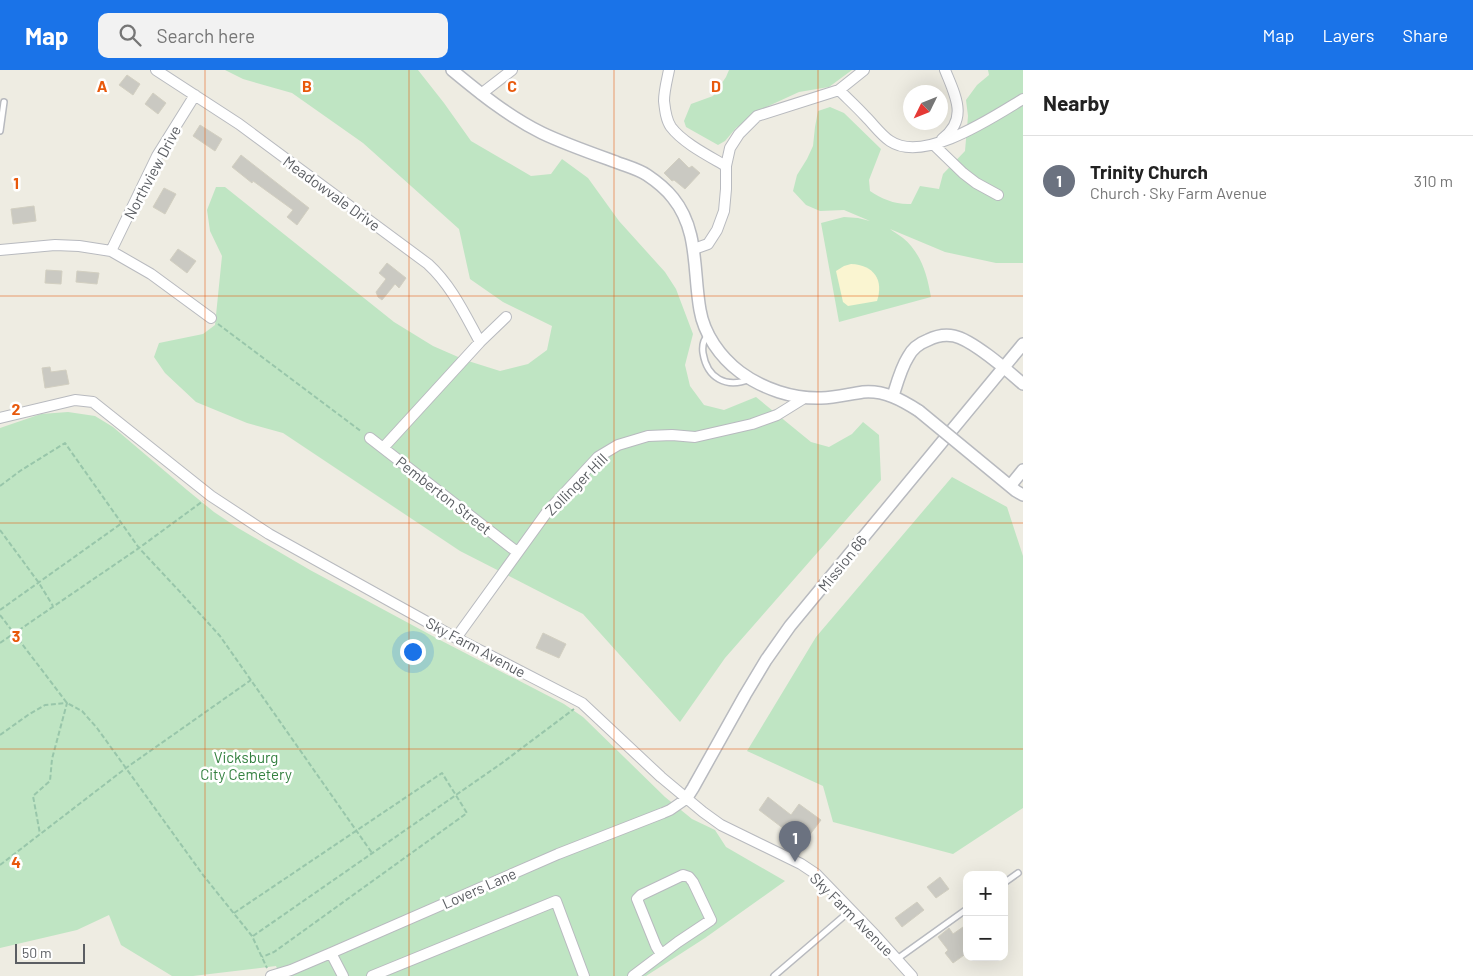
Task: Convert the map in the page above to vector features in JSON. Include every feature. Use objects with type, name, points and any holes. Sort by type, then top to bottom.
[{"type":"street","name":"Meadowvale Drive","points":[[156,70],[239,124],[428,264],[441,275],[453,292],[480,342]]},
{"type":"street","points":[[452,70],[504,111],[543,134],[646,174],[672,196],[686,220],[694,249],[700,310],[708,335],[727,360],[739,371],[775,390],[806,397],[822,398],[864,392],[893,396],[919,411],[1023,495]]},
{"type":"street","points":[[481,94],[512,70]]},
{"type":"street","points":[[669,70],[664,99],[666,116],[670,126],[688,142],[726,166]]},
{"type":"street","points":[[694,249],[708,244],[720,224],[724,211],[726,166],[730,148],[744,129],[757,116],[838,90],[864,70]]},
{"type":"street","points":[[934,145],[949,133],[958,118],[958,107],[945,70]]},
{"type":"street","points":[[838,90],[891,142],[914,148],[934,145],[981,125],[1023,99]]},
{"type":"street","name":"Northview Drive","points":[[111,251],[157,156],[195,95]]},
{"type":"street","points":[[934,145],[963,173],[976,183],[998,195]]},
{"type":"street","points":[[0,250],[55,245],[79,246],[111,251],[151,274],[211,318]]},
{"type":"street","points":[[383,448],[480,342],[506,317]]},
{"type":"street","points":[[893,396],[908,356],[921,343],[938,336],[955,336],[964,339],[1004,367],[1023,384]]},
{"type":"street","name":"Mission 66","points":[[686,798],[766,660],[790,626],[1023,344]]},
{"type":"street","name":"Zollinger Hill","points":[[456,638],[547,512],[598,457],[618,445],[648,436],[672,434],[695,437],[752,424],[777,415],[806,397]]},
{"type":"street","name":"Sky Farm Avenue","points":[[0,418],[75,400],[93,402],[211,496],[269,534],[456,638],[582,704],[661,777],[721,825],[801,864],[816,874],[912,976]]},
{"type":"street","name":"Pemberton Street","points":[[370,438],[517,552]]},
{"type":"street","points":[[1010,486],[1023,470]]},
{"type":"street","name":"Lovers Lane","points":[[270,973],[290,970],[331,953],[558,854],[670,810],[686,798]]},
{"type":"street","points":[[633,976],[661,954],[711,920],[693,882],[689,877],[683,875],[641,895],[637,899],[661,954]]},
{"type":"street","points":[[372,976],[556,900],[584,976]]},
{"type":"street","points":[[331,953],[343,976]]},
{"type":"lane","points":[[0,131],[4,102]]},
{"type":"lane","points":[[708,335],[704,339],[702,348],[705,364],[715,376],[726,382],[740,383],[750,378]]},
{"type":"lane","points":[[1008,880],[1018,873]]},
{"type":"lane","points":[[774,976],[851,910]]},
{"type":"lane","points":[[897,959],[963,913]]},
{"type":"path","points":[[211,318],[370,438]]},
{"type":"path","points":[[0,486],[65,443],[139,548],[220,636],[372,853]]},
{"type":"path","points":[[0,642],[139,548],[211,496]]},
{"type":"path","points":[[0,610],[122,523]]},
{"type":"path","points":[[0,530],[39,583],[53,606]]},
{"type":"path","points":[[0,615],[67,703],[82,712],[97,728],[203,874],[252,936],[270,973]]},
{"type":"path","points":[[0,865],[126,768],[251,680]]},
{"type":"path","points":[[0,735],[46,705],[67,703]]},
{"type":"path","points":[[40,834],[33,796],[50,781],[52,759],[67,703]]},
{"type":"path","points":[[252,936],[502,763],[582,704]]},
{"type":"path","points":[[234,913],[442,773],[467,813],[274,952],[262,957]]},
{"type":"green space","points":[[225,70],[418,70],[471,141],[531,176],[551,174],[562,159],[588,178],[619,221],[665,272],[676,289],[693,334],[685,365],[690,386],[704,405],[724,410],[756,397],[811,442],[829,447],[852,434],[863,422],[879,435],[881,480],[725,658],[680,722],[583,614],[460,551],[283,433],[247,423],[196,402],[165,373],[154,357],[159,343],[203,334],[215,325],[222,256],[210,231],[207,210],[216,187],[225,187],[394,322],[433,346],[465,360],[500,371],[528,364],[547,350],[552,326],[503,302],[470,279],[459,229],[363,143],[292,93],[243,79]]},
{"type":"green space","points":[[729,70],[852,70],[829,87],[799,92],[762,109],[736,128],[725,141],[718,145],[686,127],[684,121],[691,104],[713,96]]},
{"type":"green space","points":[[988,70],[1023,70],[1023,263],[996,263],[945,252],[890,229],[903,238],[919,257],[931,297],[839,322],[821,223],[844,217],[870,221],[844,210],[820,211],[806,205],[793,191],[797,175],[813,146],[818,111],[830,107],[844,113],[881,149],[869,180],[870,191],[889,201],[911,204],[920,186],[939,189],[943,174],[965,151],[968,116],[966,100],[977,85],[989,75]]},
{"type":"green space","name":"Vicksburg City Cemetery","points":[[68,412],[95,416],[113,427],[214,512],[238,528],[310,570],[564,704],[583,717],[665,797],[692,819],[715,830],[726,847],[785,881],[705,938],[646,976],[280,976],[276,966],[193,976],[172,976],[121,945],[109,915],[77,930],[0,948],[0,428],[41,414]]},
{"type":"green space","points":[[952,477],[1007,507],[1023,556],[1023,808],[953,854],[833,822],[823,786],[747,751],[816,637]]},
{"type":"sand","points":[[851,264],[866,267],[875,275],[879,286],[877,301],[848,306],[843,302],[836,271]]},
{"type":"building","points":[[127,75],[140,84],[133,95],[119,85]]},
{"type":"building","points":[[153,93],[166,103],[158,114],[145,104]]},
{"type":"building","points":[[200,125],[222,139],[215,151],[193,136]]},
{"type":"building","points":[[241,155],[309,208],[297,225],[287,217],[293,210],[253,181],[252,183],[232,167]]},
{"type":"building","points":[[679,158],[689,168],[692,166],[700,173],[685,189],[674,180],[672,181],[664,173]]},
{"type":"building","points":[[164,188],[176,194],[165,214],[153,207]]},
{"type":"building","points":[[34,206],[36,221],[13,224],[11,209]]},
{"type":"building","points":[[178,249],[196,261],[187,273],[170,260]]},
{"type":"building","points":[[387,263],[406,278],[399,288],[395,284],[382,300],[376,292],[386,279],[379,273]]},
{"type":"building","points":[[46,270],[62,271],[61,284],[45,283]]},
{"type":"building","points":[[77,271],[99,273],[97,284],[76,282]]},
{"type":"building","points":[[50,367],[51,372],[66,370],[69,384],[45,388],[42,368]]},
{"type":"building","points":[[543,633],[566,644],[559,658],[536,648]]},
{"type":"building","points":[[768,797],[791,815],[799,804],[821,820],[799,849],[784,838],[788,832],[759,810]]},
{"type":"building","points":[[940,877],[949,889],[936,898],[927,887]]},
{"type":"building","points":[[917,902],[924,910],[902,927],[895,918]]},
{"type":"building","points":[[963,927],[963,956],[953,963],[945,953],[948,950],[938,937],[949,928],[953,934]]},
{"type":"place","name":"Trinity Church","points":[[795,862]]}]
